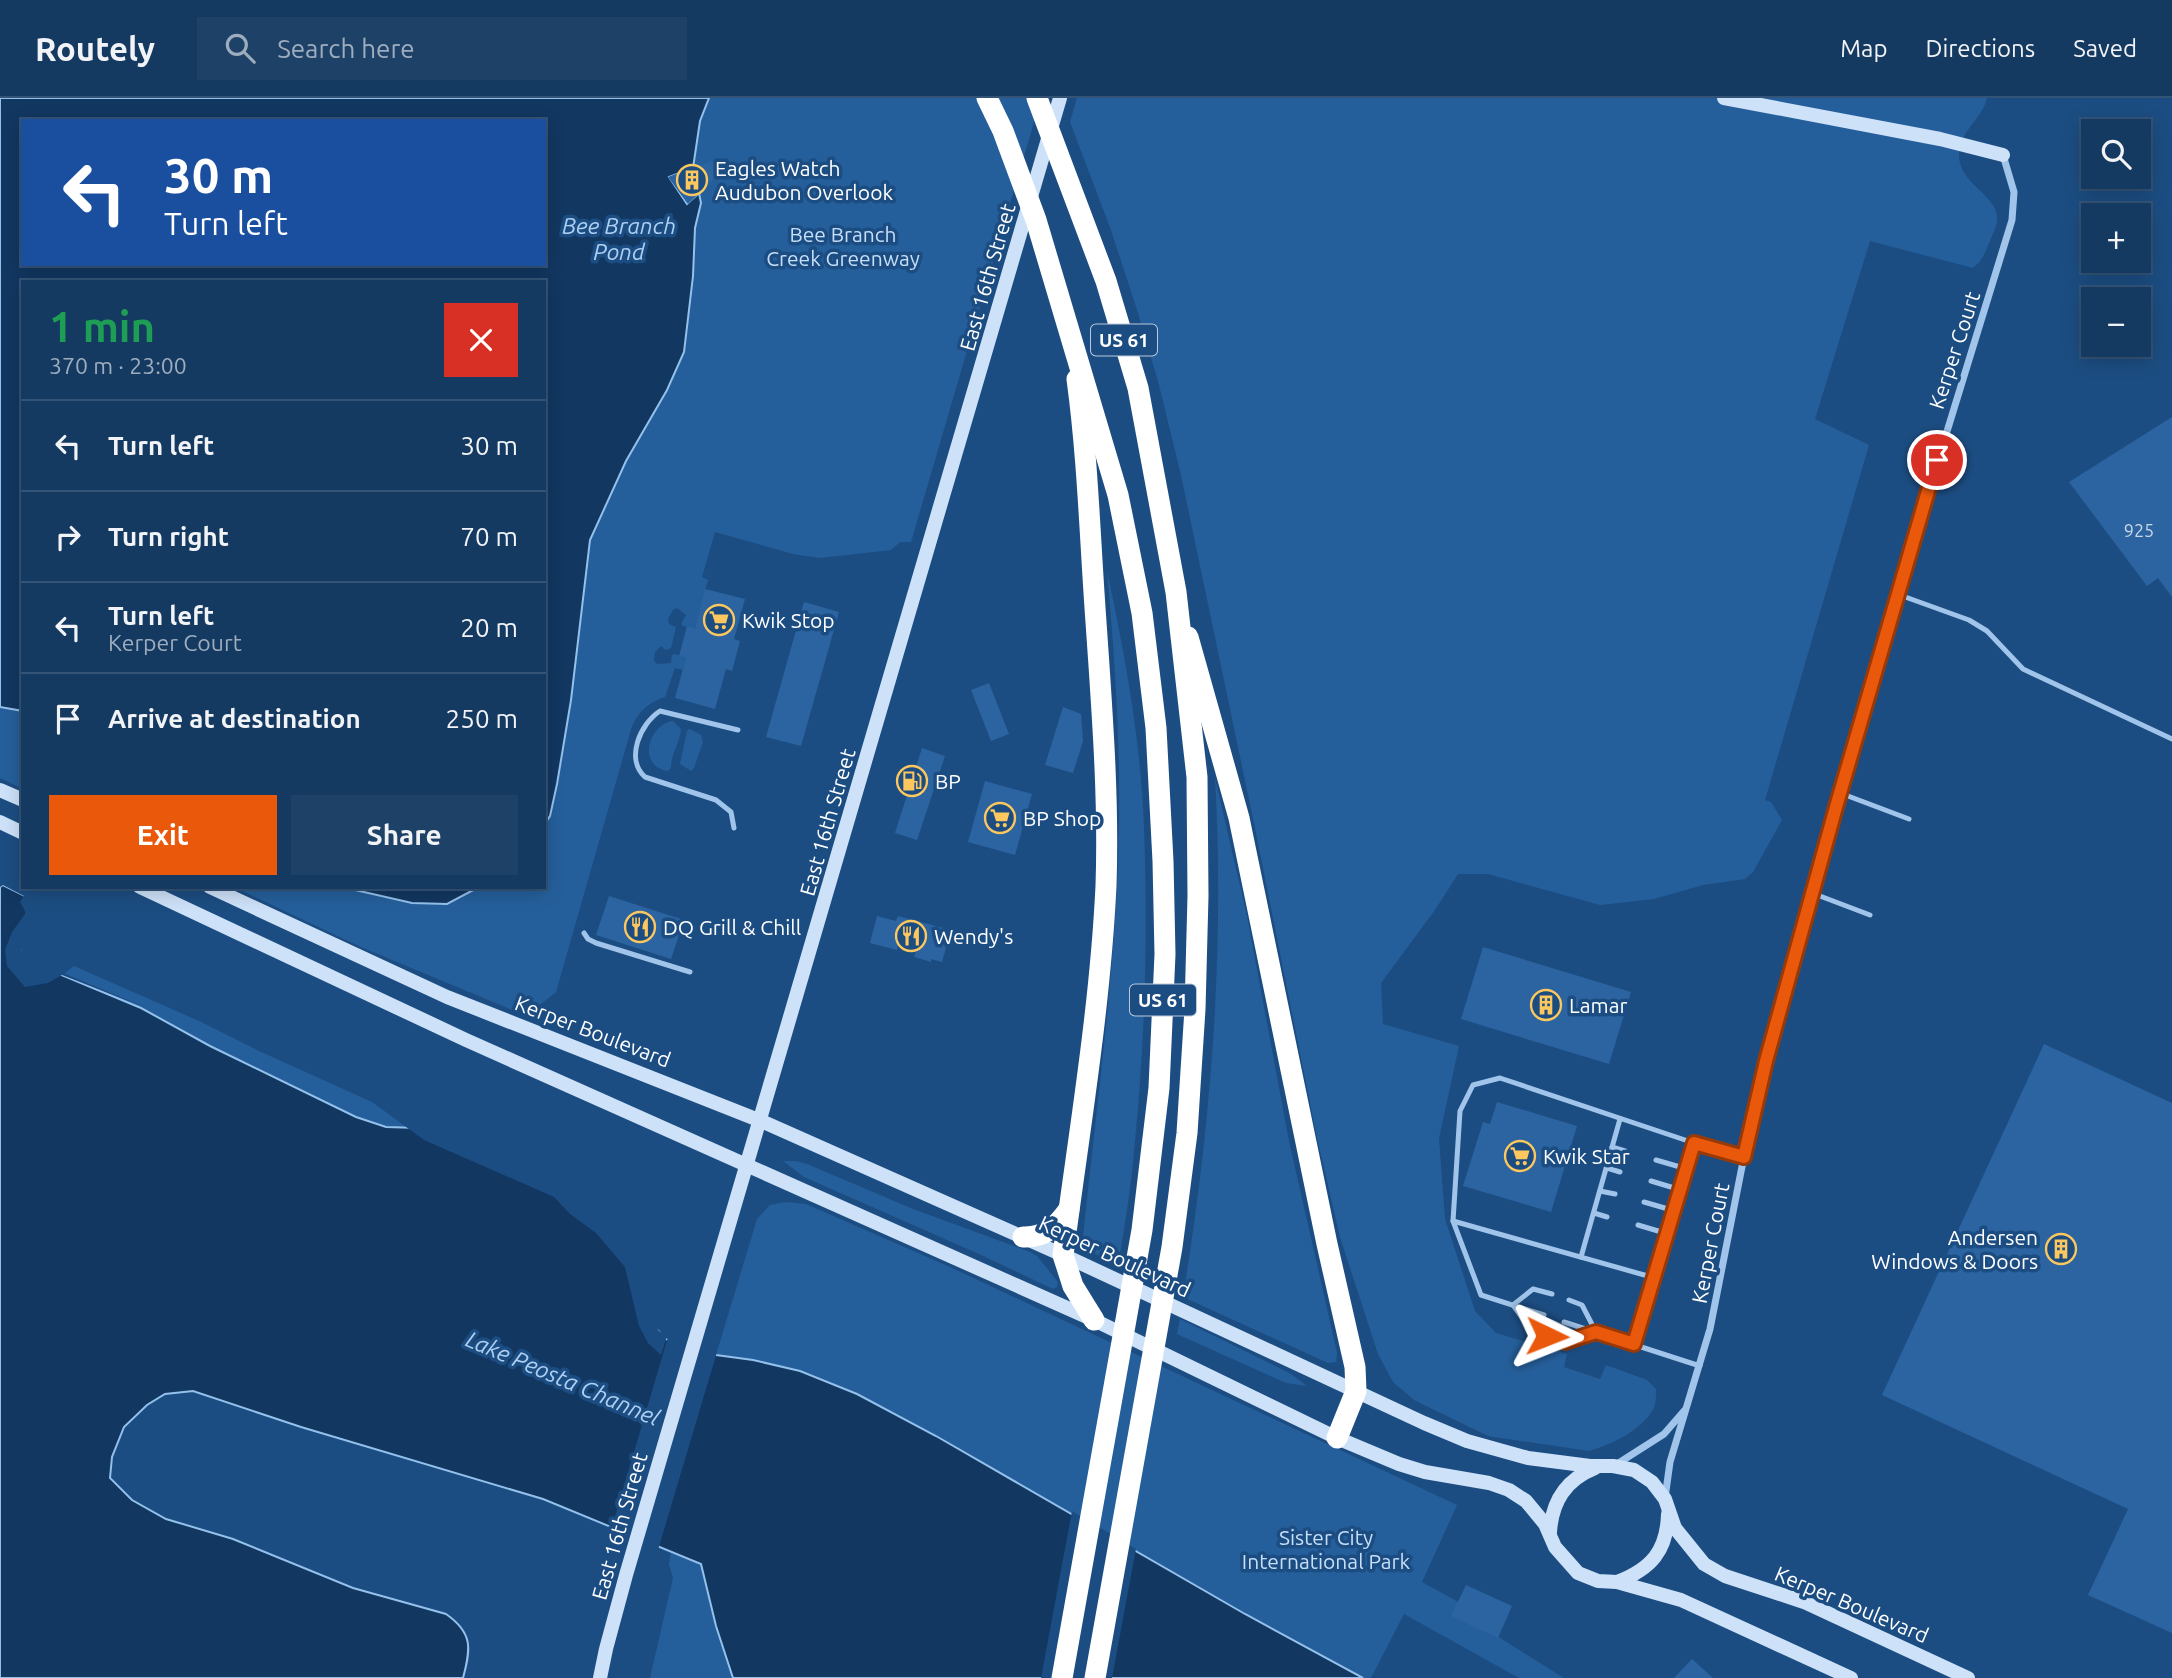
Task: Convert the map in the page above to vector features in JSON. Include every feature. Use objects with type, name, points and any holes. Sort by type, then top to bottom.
[{"type":"highway","name":"US 61","points":[[988,98],[1036,220],[1118,495],[1142,613],[1156,728],[1165,954],[1159,1088],[1142,1230],[1062,1678]]},
{"type":"highway","name":"US 61","points":[[1037,98],[1105,281],[1138,388],[1176,592],[1197,777],[1195,1009],[1187,1133],[1172,1247],[1095,1678]]},
{"type":"highway","points":[[1069,325],[1085,440],[1104,709],[1107,802],[1105,899],[1097,999],[1063,1255],[1073,1286],[1094,1320]]},
{"type":"highway","points":[[1176,592],[1239,818],[1327,1244],[1350,1340],[1356,1391],[1337,1438]]},
{"type":"highway","points":[[1023,1237],[1039,1236],[1051,1230],[1069,1209]]},
{"type":"main road","name":"East 16th Street","points":[[600,1678],[626,1575],[1060,98]]},
{"type":"main road","points":[[1724,98],[1940,139],[2003,155]]},
{"type":"main road","points":[[0,790],[21,799]]},
{"type":"main road","points":[[0,822],[21,832]]},
{"type":"main road","points":[[144,889],[466,1040],[1094,1320],[1337,1438],[1425,1472],[1489,1483],[1509,1490],[1526,1501],[1545,1524],[1555,1548],[1578,1573],[1598,1581],[1617,1582],[1681,1600],[1851,1678]]},
{"type":"main road","name":"Kerper Boulevard","points":[[214,889],[447,998],[761,1121],[1063,1255],[1424,1423],[1499,1451],[1528,1458],[1634,1470],[1652,1482],[1666,1505],[1675,1528],[1704,1564],[1726,1576],[1804,1602],[1968,1678]]},
{"type":"main road","points":[[1550,1534],[1551,1517],[1560,1494],[1575,1478],[1606,1466]]},
{"type":"main road","points":[[1617,1582],[1641,1572],[1657,1555],[1664,1539],[1666,1505]]},
{"type":"street","name":"Kerper Court","points":[[1666,1505],[1670,1462],[1700,1366],[1720,1285],[1744,1157],[1766,1061],[1897,594],[2011,220],[2014,192],[2003,155]]},
{"type":"street","points":[[1606,1466],[1632,1456],[1664,1434],[1686,1408]]},
{"type":"lane","points":[[1897,594],[1969,620],[1987,631],[2023,669],[2172,739]]},
{"type":"lane","points":[[734,828],[731,812],[726,806],[716,800],[645,777],[638,771],[634,760],[643,726],[660,711],[738,730]]},
{"type":"lane","points":[[1840,793],[1909,819]]},
{"type":"lane","points":[[1812,893],[1870,915]]},
{"type":"lane","points":[[584,933],[596,943],[690,972]]},
{"type":"lane","points":[[1544,1315],[1481,1294],[1453,1221],[1460,1111],[1473,1085],[1500,1078],[1744,1157]]},
{"type":"lane","points":[[1581,1257],[1620,1119]]},
{"type":"lane","points":[[1634,1344],[1656,1278],[1694,1143]]},
{"type":"lane","points":[[1612,1147],[1625,1151]]},
{"type":"lane","points":[[1656,1160],[1687,1169]]},
{"type":"lane","points":[[1607,1168],[1620,1172]]},
{"type":"lane","points":[[1651,1181],[1681,1190]]},
{"type":"lane","points":[[1600,1191],[1615,1194]]},
{"type":"lane","points":[[1644,1202],[1675,1211]]},
{"type":"lane","points":[[1594,1213],[1607,1217]]},
{"type":"lane","points":[[1453,1221],[1656,1278]]},
{"type":"lane","points":[[1638,1225],[1668,1234]]},
{"type":"lane","points":[[1513,1305],[1533,1289],[1552,1294]]},
{"type":"lane","points":[[1569,1300],[1582,1304],[1596,1332]]},
{"type":"lane","points":[[1513,1305],[1530,1329],[1565,1342],[1596,1332]]},
{"type":"lane","points":[[1564,1322],[1700,1366]]},
{"type":"green space","name":"Bee Branch Creek Greenway","points":[[709,98],[1041,98],[911,542],[900,542],[891,550],[820,558],[793,554],[715,532],[702,577],[708,580],[695,628],[683,626],[681,624],[686,615],[677,608],[673,610],[668,619],[669,624],[676,627],[671,648],[666,650],[661,646],[655,652],[654,661],[657,664],[671,663],[672,655],[675,654],[686,658],[683,670],[675,668],[665,697],[645,708],[632,726],[556,992],[531,1012],[522,1014],[361,947],[238,889],[351,889],[412,903],[446,904],[475,889],[546,889],[546,822],[550,816],[557,784],[571,700],[590,540],[626,461],[667,391],[684,352],[693,276],[695,228],[701,203],[688,204],[700,121]]},
{"type":"green space","points":[[1077,98],[1987,98],[1964,137],[1959,151],[1964,172],[1996,211],[1996,225],[1983,256],[1973,268],[1870,241],[1815,419],[1869,445],[1765,800],[1771,802],[1782,820],[1753,872],[1745,879],[1703,885],[1654,899],[1600,905],[1488,874],[1458,874],[1381,983],[1383,1024],[1459,1046],[1439,1138],[1445,1219],[1475,1311],[1496,1333],[1567,1354],[1564,1367],[1600,1379],[1606,1365],[1647,1380],[1656,1389],[1655,1406],[1647,1418],[1633,1431],[1607,1445],[1589,1451],[1488,1436],[1414,1400],[1393,1382],[1378,1354],[1340,1237],[1316,1133],[1181,475],[1138,313],[1111,230],[1070,122]]},
{"type":"green space","points":[[1107,571],[1136,731],[1145,868],[1145,990],[1141,1071],[1131,1180],[1118,1267],[1082,1246],[1108,1008],[1118,864],[1117,718]]},
{"type":"green space","points":[[0,707],[21,711],[21,788],[0,778]]},
{"type":"green space","points":[[673,721],[681,729],[668,771],[658,768],[649,754],[652,737],[658,729]]},
{"type":"green space","points":[[690,729],[701,735],[703,742],[691,771],[680,764],[687,731]]},
{"type":"green space","points":[[1215,778],[1247,916],[1289,1141],[1337,1353],[1336,1362],[1328,1363],[1183,1297],[1201,1168],[1213,1038],[1218,908]]},
{"type":"green space","points":[[74,966],[372,1102],[424,1140],[390,1136],[62,975]]},
{"type":"green space","points":[[783,1161],[807,1164],[913,1209],[1030,1252],[1037,1256],[1058,1282],[1057,1287],[1053,1289],[804,1177]]},
{"type":"green space","name":"Sister City International Park","points":[[786,1202],[806,1204],[952,1268],[1457,1505],[1422,1582],[1460,1603],[1457,1611],[1564,1678],[1519,1678],[1404,1614],[1371,1678],[1363,1678],[857,1394],[800,1371],[716,1355],[757,1219],[770,1205]]},
{"type":"green space","points":[[1180,1319],[1291,1374],[1307,1386],[1286,1383],[1177,1334]]},
{"type":"green space","points":[[671,1551],[701,1564],[716,1626],[733,1678],[650,1678],[673,1578],[669,1564]]},
{"type":"water","name":"Bee Branch Pond","points":[[0,98],[709,98],[700,121],[693,168],[669,177],[687,204],[699,193],[701,203],[695,228],[693,276],[684,352],[667,390],[626,461],[590,540],[571,700],[557,784],[550,816],[546,822],[546,280],[21,280],[21,711],[0,707]]},
{"type":"water","name":"Lake Peosta Channel","points":[[3,885],[25,896],[30,905],[17,939],[23,959],[141,1008],[210,1046],[356,1117],[386,1127],[419,1128],[492,1157],[626,1239],[651,1322],[665,1339],[716,1355],[800,1371],[857,1394],[1363,1678],[733,1678],[716,1626],[701,1564],[543,1499],[301,1427],[193,1391],[165,1394],[147,1405],[124,1427],[112,1457],[110,1478],[132,1500],[166,1519],[233,1539],[353,1588],[446,1614],[461,1628],[468,1642],[468,1658],[463,1678],[0,1678],[0,887]]},
{"type":"water","points":[[351,889],[475,889],[447,904],[412,903]]},
{"type":"pier","points":[[4,881],[27,894],[36,913],[21,940],[25,957],[152,1010],[62,975],[48,983],[25,987],[7,966],[5,950],[12,932],[26,913],[20,902],[24,896],[3,885],[0,887],[0,883]]},
{"type":"pier","points":[[402,1124],[420,1125],[538,1171],[579,1196],[628,1236],[640,1253],[646,1298],[654,1320],[659,1331],[667,1336],[661,1355],[648,1343],[639,1326],[625,1267],[596,1233],[570,1214],[554,1197],[424,1140]]},
{"type":"pier","points":[[668,1337],[717,1352],[658,1550],[611,1530]]},
{"type":"pier","points":[[1072,1511],[1136,1549],[1112,1678],[1041,1678]]},
{"type":"building","name":"Eagles Watch Audubon Overlook","points":[[712,161],[720,173],[688,204],[668,177]]},
{"type":"building","points":[[2172,417],[2172,597],[2158,578],[2147,586],[2069,482]]},
{"type":"building","points":[[705,589],[745,599],[734,639],[740,641],[732,671],[726,669],[715,709],[675,698],[686,658],[679,656],[687,626],[695,628]]},
{"type":"building","name":"Kwik Stop","points":[[804,602],[839,612],[801,746],[766,737]]},
{"type":"building","points":[[989,683],[1009,734],[991,741],[971,690]]},
{"type":"building","points":[[1063,707],[1081,714],[1083,741],[1073,773],[1045,765]]},
{"type":"building","points":[[922,748],[945,756],[917,840],[895,833]]},
{"type":"building","name":"BP Shop","points":[[985,781],[1032,794],[1015,855],[968,842]]},
{"type":"building","name":"DQ Grill & Chill","points":[[609,896],[684,920],[671,959],[596,935]]},
{"type":"building","name":"Wendy's","points":[[877,916],[896,921],[898,916],[951,930],[942,962],[914,957],[916,951],[898,946],[897,950],[870,943]]},
{"type":"building","name":"Lamar","points":[[1483,947],[1631,992],[1609,1064],[1461,1019]]},
{"type":"building","name":"Andersen Windows & Doors","points":[[2044,1044],[2172,1103],[2172,1633],[2088,1595],[2128,1509],[1882,1395]]},
{"type":"building","name":"Kwik Star","points":[[1497,1102],[1577,1126],[1551,1212],[1463,1186],[1483,1122],[1490,1124]]},
{"type":"building","points":[[1466,1585],[1512,1606],[1498,1638],[1451,1616]]},
{"type":"building","points":[[1692,1659],[1713,1678],[1674,1678]]},
{"type":"place","name":"Eagles Watch Audubon Overlook","points":[[692,180]]},
{"type":"place","name":"Kwik Stop","points":[[719,620]]},
{"type":"place","name":"BP","points":[[912,781]]},
{"type":"place","name":"BP Shop","points":[[1000,818]]},
{"type":"place","name":"DQ Grill & Chill","points":[[640,927]]},
{"type":"place","name":"Wendy's","points":[[911,936]]},
{"type":"place","name":"Lamar","points":[[1546,1005]]},
{"type":"place","name":"Kwik Star","points":[[1520,1156]]},
{"type":"place","name":"Andersen Windows & Doors","points":[[2061,1249]]},
{"type":"route","points":[[1547,1336],[1565,1342],[1596,1332],[1634,1344],[1656,1278],[1694,1143],[1744,1157],[1766,1061],[1836,807],[1937,460]]}]
